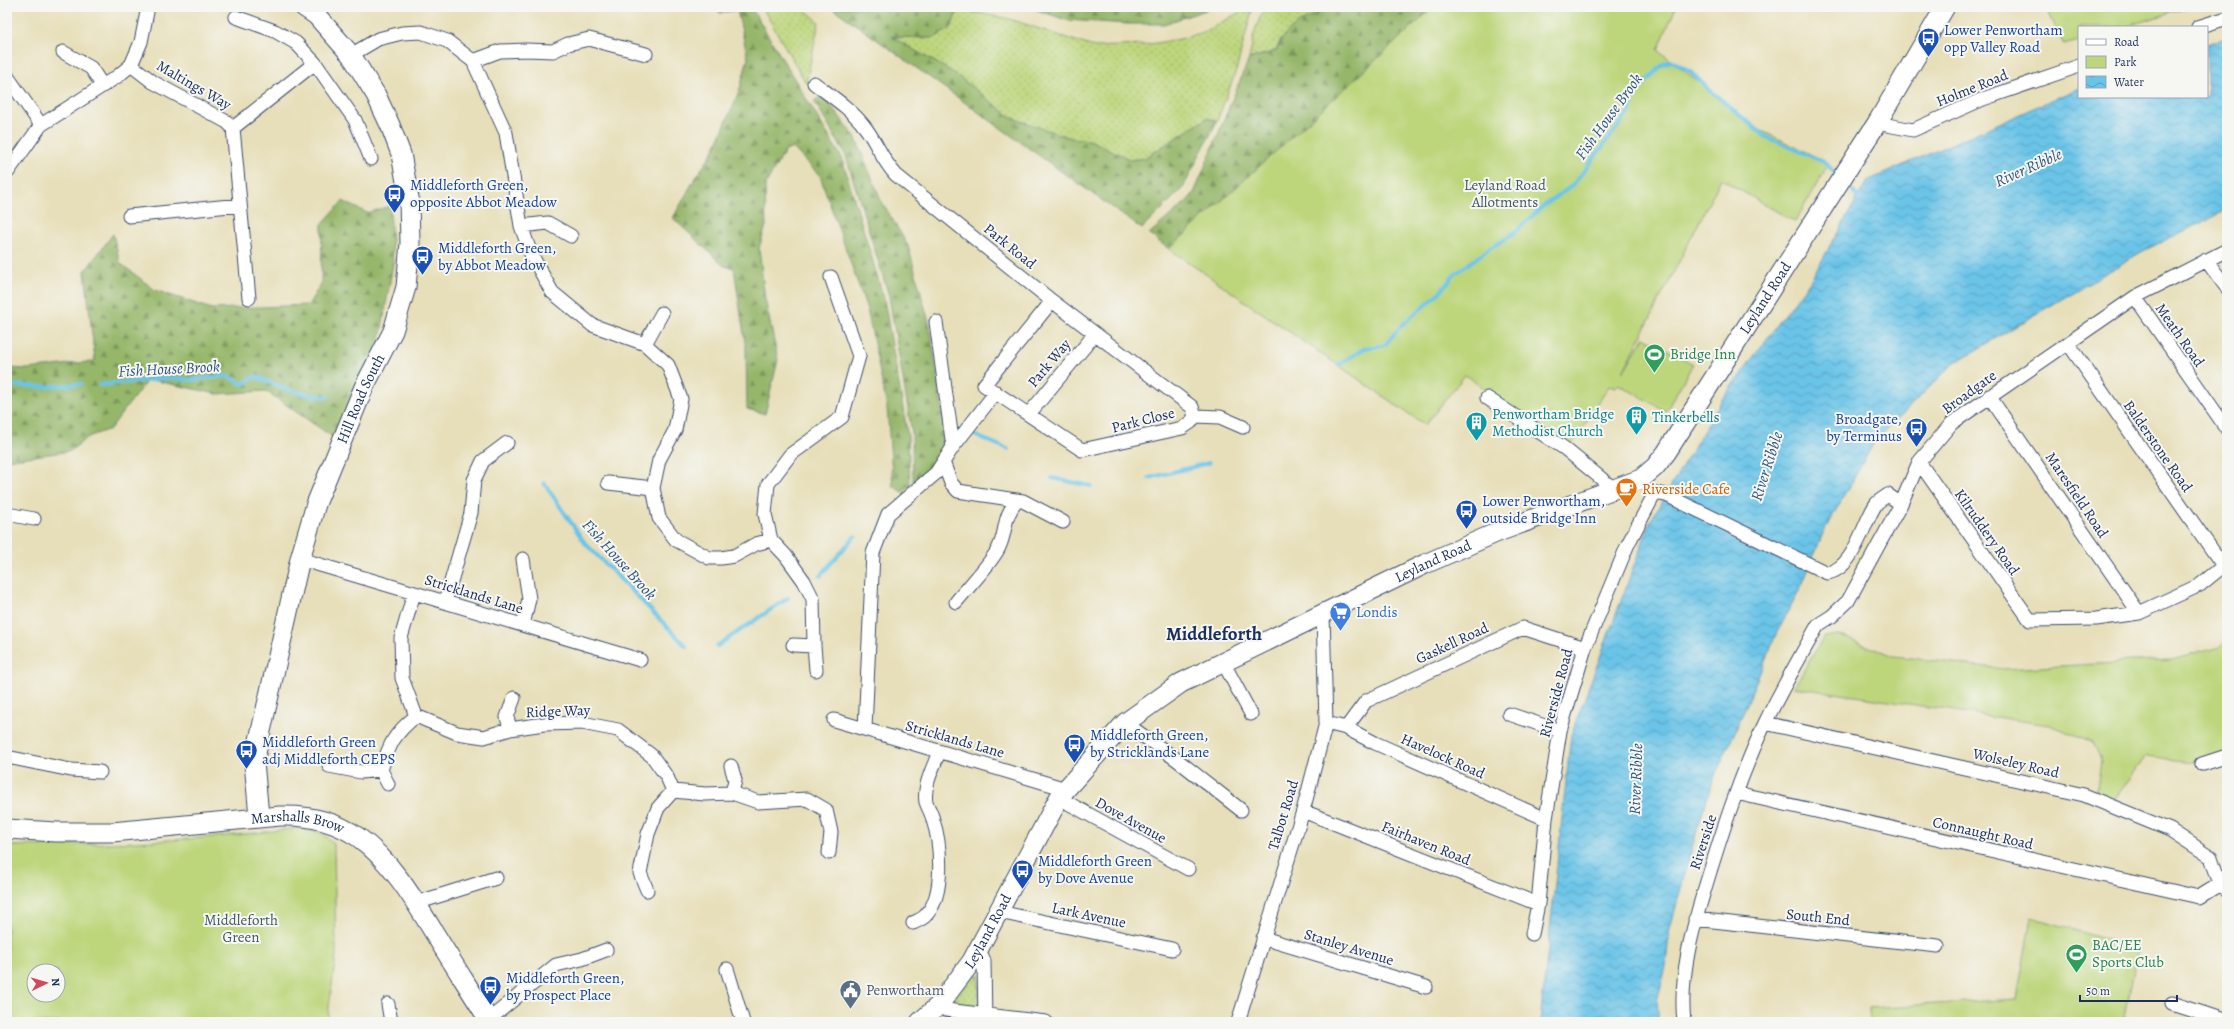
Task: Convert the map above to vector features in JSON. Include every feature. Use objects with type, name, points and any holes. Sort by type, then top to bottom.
[{"type":"main road","name":"Hill Road South","points":[[259,816],[254,762],[300,559],[316,504],[364,387],[393,331],[406,287],[410,244],[409,198],[401,154],[376,94],[351,55],[316,15],[304,7]]},
{"type":"main road","name":"Leyland Road","points":[[920,1022],[938,1006],[979,949],[1063,794],[1125,723],[1181,683],[1323,613],[1425,564],[1498,532],[1641,479],[1655,467],[1666,453],[1877,123],[1945,7]]},
{"type":"main road","name":"Marshalls Brow","points":[[7,829],[56,832],[112,832],[206,824],[259,816],[290,816],[318,819],[346,830],[376,853],[416,903],[488,1022]]},
{"type":"street","points":[[7,173],[41,125],[118,76],[131,65],[141,42],[148,7]]},
{"type":"street","points":[[236,17],[275,31],[296,43],[315,63],[355,120],[371,159]]},
{"type":"street","points":[[2201,26],[2227,18]]},
{"type":"street","points":[[351,55],[378,39],[402,33],[421,32],[447,41],[473,61],[506,132],[521,226],[531,254],[552,292],[592,326],[645,344],[668,365],[681,399],[675,430],[659,460],[653,488],[659,518],[676,540],[709,558],[734,556],[756,544],[771,540]]},
{"type":"street","points":[[473,61],[500,51],[553,51],[568,44],[589,39],[646,54]]},
{"type":"street","points":[[63,52],[91,68],[102,85]]},
{"type":"street","name":"Maltings Way","points":[[131,65],[153,82],[227,122],[233,128],[315,63]]},
{"type":"street","name":"Holme Road","points":[[1877,123],[1913,130],[1983,99],[2078,66]]},
{"type":"street","points":[[7,76],[41,125]]},
{"type":"street","name":"Park Road","points":[[814,83],[858,118],[866,127],[884,163],[896,175],[1052,301],[1069,313]]},
{"type":"street","points":[[233,128],[249,298]]},
{"type":"street","points":[[129,216],[240,205]]},
{"type":"street","points":[[521,226],[548,223],[571,236]]},
{"type":"street","name":"Broadgate","points":[[1787,681],[1818,624],[1832,616],[1848,601],[1901,504],[1919,462],[1952,423],[1989,396],[2135,297],[2227,250]]},
{"type":"street","points":[[2206,260],[2227,288]]},
{"type":"street","points":[[816,670],[813,598],[804,581],[786,556],[771,540],[765,514],[768,484],[790,455],[842,417],[859,356],[831,277]]},
{"type":"street","name":"Meath Road","points":[[2135,297],[2227,429]]},
{"type":"street","points":[[865,729],[873,553],[888,514],[936,473],[953,447],[996,392],[984,384],[1052,301]]},
{"type":"street","points":[[645,344],[662,313]]},
{"type":"street","name":"Park Close","points":[[996,392],[1082,450],[1182,428],[1191,422],[1195,416],[1192,408],[1069,313]]},
{"type":"street","points":[[936,322],[953,447]]},
{"type":"street","name":"Park Way","points":[[1029,414],[1095,334]]},
{"type":"street","name":"Balderstone Road","points":[[2068,343],[2225,565]]},
{"type":"street","name":"Maresfield Road","points":[[1989,396],[2138,614]]},
{"type":"street","points":[[1487,398],[1564,448],[1614,489]]},
{"type":"street","points":[[1195,416],[1220,417],[1243,427]]},
{"type":"street","points":[[445,602],[471,513],[474,480],[483,461],[507,443]]},
{"type":"street","points":[[943,462],[951,483],[958,491],[1032,504],[1063,522]]},
{"type":"street","name":"Kilruddery Road","points":[[1919,462],[2030,620],[2096,619],[2138,614]]},
{"type":"street","points":[[1641,479],[1660,494],[1827,573],[1834,572],[1847,561],[1876,503],[1888,495],[1901,504]]},
{"type":"street","points":[[608,483],[653,488]]},
{"type":"street","name":"Riverside Road","points":[[1532,934],[1538,904],[1546,819],[1560,731],[1585,648],[1628,544],[1660,494]]},
{"type":"street","points":[[956,602],[996,552],[1002,542],[1006,519],[1010,509],[1017,501]]},
{"type":"street","points":[[7,514],[34,519]]},
{"type":"street","name":"Stricklands Lane","points":[[300,559],[640,660]]},
{"type":"street","points":[[523,559],[529,599],[523,625]]},
{"type":"street","points":[[2138,614],[2200,585],[2225,565]]},
{"type":"street","points":[[388,784],[381,770],[388,748],[398,731],[416,716],[402,678],[401,638],[414,593]]},
{"type":"street","name":"Talbot Road","points":[[1238,1022],[1303,811],[1326,723],[1323,613]]},
{"type":"street","name":"Gaskell Road","points":[[1346,728],[1366,701],[1523,628],[1585,648]]},
{"type":"street","points":[[793,645],[814,646]]},
{"type":"street","points":[[1223,662],[1251,714]]},
{"type":"street","name":"Riverside","points":[[1684,1022],[1683,990],[1696,919],[1736,793],[1765,723],[1787,681]]},
{"type":"street","name":"Ridge Way","points":[[510,730],[507,717],[514,698]]},
{"type":"street","points":[[1509,714],[1560,731]]},
{"type":"street","name":"Ridge Way","points":[[416,716],[457,733],[484,737],[510,730],[544,724],[582,723],[618,730],[652,756],[667,777],[673,791]]},
{"type":"street","name":"Stricklands Lane","points":[[834,720],[939,752],[1063,794]]},
{"type":"street","points":[[1125,723],[1176,759],[1241,810]]},
{"type":"street","name":"Havelock Road","points":[[1326,723],[1346,728],[1375,743],[1546,819]]},
{"type":"street","name":"Wolseley Road","points":[[1765,723],[2084,795],[2170,830],[2211,857],[2223,888]]},
{"type":"street","points":[[913,923],[926,916],[934,902],[938,882],[940,847],[933,819],[926,802],[928,782],[939,752]]},
{"type":"street","points":[[2202,764],[2227,756]]},
{"type":"street","points":[[7,757],[71,770],[100,772]]},
{"type":"street","points":[[329,766],[361,772],[381,770]]},
{"type":"street","points":[[731,766],[735,780],[732,792]]},
{"type":"street","points":[[647,890],[640,873],[648,834],[658,808],[673,791],[705,794],[732,792],[758,802],[807,799],[826,810],[831,832],[829,853]]},
{"type":"street","name":"Connaught Road","points":[[1736,793],[2199,897],[2223,888]]},
{"type":"street","name":"Dove Avenue","points":[[1063,794],[1188,870]]},
{"type":"street","name":"Fairhaven Road","points":[[1303,811],[1538,904]]},
{"type":"street","points":[[416,903],[496,878]]},
{"type":"street","name":"Lark Avenue","points":[[999,912],[1172,948]]},
{"type":"street","name":"South End","points":[[1696,919],[1938,946]]},
{"type":"street","name":"Stanley Avenue","points":[[1263,938],[1426,987]]},
{"type":"street","points":[[979,949],[984,961],[985,1019]]},
{"type":"street","points":[[488,1022],[556,965],[582,959],[606,950]]},
{"type":"street","points":[[727,969],[743,1022]]},
{"type":"street","points":[[2172,1003],[2227,1021]]},
{"type":"street","points":[[388,1004],[391,1022]]},
{"type":"street","points":[[938,1006],[946,1010],[985,1019],[1046,1022]]},
{"type":"green space","points":[[716,7],[751,7],[842,158],[884,299],[908,437],[910,488],[902,492],[893,486],[887,407],[867,309],[820,176],[793,148],[785,151],[765,185],[766,226],[759,248],[765,299],[778,360],[765,414],[747,409],[746,348],[734,268],[724,266],[673,218],[693,182],[714,150],[739,92],[748,58],[737,10],[720,13]]},
{"type":"green space","points":[[762,7],[802,7],[819,22],[806,83]]},
{"type":"green space","points":[[831,7],[948,7],[958,9],[951,28],[934,38],[892,37],[954,73],[1012,118],[1067,137],[1092,141],[1131,160],[1145,158],[1207,118],[1217,121],[1183,188],[1142,229]]},
{"type":"green space","points":[[1029,7],[1215,7],[1164,24],[1128,24],[1066,20]]},
{"type":"green space","points":[[1268,7],[1329,7],[1280,41],[1276,51],[1249,59],[1257,25],[1263,12]]},
{"type":"green space","points":[[1329,7],[1434,7],[1169,249],[1149,234],[1194,193],[1249,59],[1276,51],[1280,42],[1292,28]]},
{"type":"green space","name":"Leyland Road Allotments","points":[[1434,7],[1676,7],[1658,50],[1760,130],[1829,163],[1795,222],[1721,179],[1623,372],[1644,337],[1693,364],[1666,411],[1618,384],[1615,388],[1609,386],[1570,448],[1465,375],[1425,425],[1169,249]]},
{"type":"green space","points":[[2046,7],[2190,7],[2127,26],[2078,26],[2078,41],[2064,45]]},
{"type":"green space","points":[[958,9],[1010,19],[1094,47],[1144,45],[1180,39],[1206,31],[1245,9],[1252,10],[1236,71],[1217,121],[1207,118],[1145,158],[1131,160],[1092,141],[1067,137],[1012,118],[954,73],[891,37],[934,38],[951,28]]},
{"type":"green space","points":[[823,95],[855,137],[881,200],[908,246],[930,326],[948,448],[913,486],[912,433],[889,296],[846,156],[814,101]]},
{"type":"green space","points":[[343,201],[367,213],[390,206],[393,264],[380,339],[337,440],[266,391],[217,394],[148,379],[110,429],[88,437],[70,451],[7,460],[7,368],[28,369],[95,361],[85,271],[113,234],[120,263],[155,290],[212,309],[308,305],[321,284],[322,224]]},
{"type":"green space","points":[[1838,635],[1894,656],[2004,669],[2172,660],[2220,647],[2227,641],[2227,753],[2199,763],[2146,756],[2112,803],[2096,797],[2101,760],[2093,742],[2049,725],[1794,687],[1824,637]]},
{"type":"green space","name":"Middleforth Green","points":[[298,828],[322,833],[334,844],[336,955],[327,1022],[7,1022],[7,846],[153,841],[226,836]]},
{"type":"green space","name":"BAC/EE Sports Club","points":[[2031,917],[2138,949],[2124,1022],[1870,1022],[1869,1008],[2017,999]]},
{"type":"green space","points":[[975,975],[979,975],[979,1004],[965,1007],[957,1006],[951,1003],[953,999]]},
{"type":"water","name":"River Ribble","points":[[2227,37],[2227,210],[2143,251],[1954,363],[1875,441],[1823,533],[1803,583],[1777,632],[1736,730],[1715,775],[1697,830],[1669,932],[1666,967],[1657,1001],[1659,1022],[1540,1022],[1571,735],[1651,520],[1723,398],[1812,278],[1867,181],[2078,88],[2078,98],[2208,98],[2208,44]]},
{"type":"waterway","name":"Fish House Brook","points":[[1338,365],[1365,348],[1385,345],[1402,325],[1439,293],[1455,274],[1490,248],[1509,237],[1546,204],[1573,185],[1630,111],[1633,96],[1663,64],[1672,61],[1690,71],[1707,88],[1766,137],[1826,163],[1833,171]]},
{"type":"waterway","name":"Fish House Brook","points":[[1852,190],[1858,197]]},
{"type":"waterway","name":"Fish House Brook","points":[[100,385],[171,378],[191,380],[227,376],[243,384],[256,376],[291,391],[328,397]]},
{"type":"waterway","name":"Fish House Brook","points":[[7,385],[42,387],[81,384]]},
{"type":"waterway","name":"Fish House Brook","points":[[974,435],[1008,449]]},
{"type":"waterway","name":"Fish House Brook","points":[[1149,478],[1209,463]]},
{"type":"waterway","name":"Fish House Brook","points":[[1052,478],[1091,486]]},
{"type":"waterway","name":"Fish House Brook","points":[[544,483],[585,543],[686,646]]},
{"type":"waterway","name":"Fish House Brook","points":[[820,576],[855,536]]},
{"type":"waterway","name":"Fish House Brook","points":[[717,646],[788,598]]},
{"type":"place","name":"Lower Penwortham opp Valley Road","points":[[1928,58]]},
{"type":"place","name":"Middleforth Green, opposite Abbot Meadow","points":[[395,214]]},
{"type":"place","name":"Middleforth Green, by Abbot Meadow","points":[[423,276]]},
{"type":"place","name":"Bridge Inn","points":[[1655,374]]},
{"type":"place","name":"Tinkerbells","points":[[1637,436]]},
{"type":"place","name":"Penwortham Bridge Methodist Church","points":[[1477,442]]},
{"type":"place","name":"Broadgate, by Terminus","points":[[1917,448]]},
{"type":"place","name":"Riverside Cafe","points":[[1626,508]]},
{"type":"place","name":"Lower Penwortham, outside Bridge Inn","points":[[1466,530]]},
{"type":"place","name":"Londis","points":[[1340,632]]},
{"type":"place","name":"Middleforth Green, by Stricklands Lane","points":[[1074,764]]},
{"type":"place","name":"Middleforth Green adj Middleforth CEPS","points":[[246,770]]},
{"type":"place","name":"Middleforth Green by Dove Avenue","points":[[1022,890]]},
{"type":"place","name":"BAC/EE Sports Club","points":[[2077,974]]},
{"type":"place","name":"Middleforth Green, by Prospect Place","points":[[490,1006]]},
{"type":"place","name":"Penwortham","points":[[850,1010]]},
{"type":"district","name":"Middleforth","points":[[1214,633]]}]
